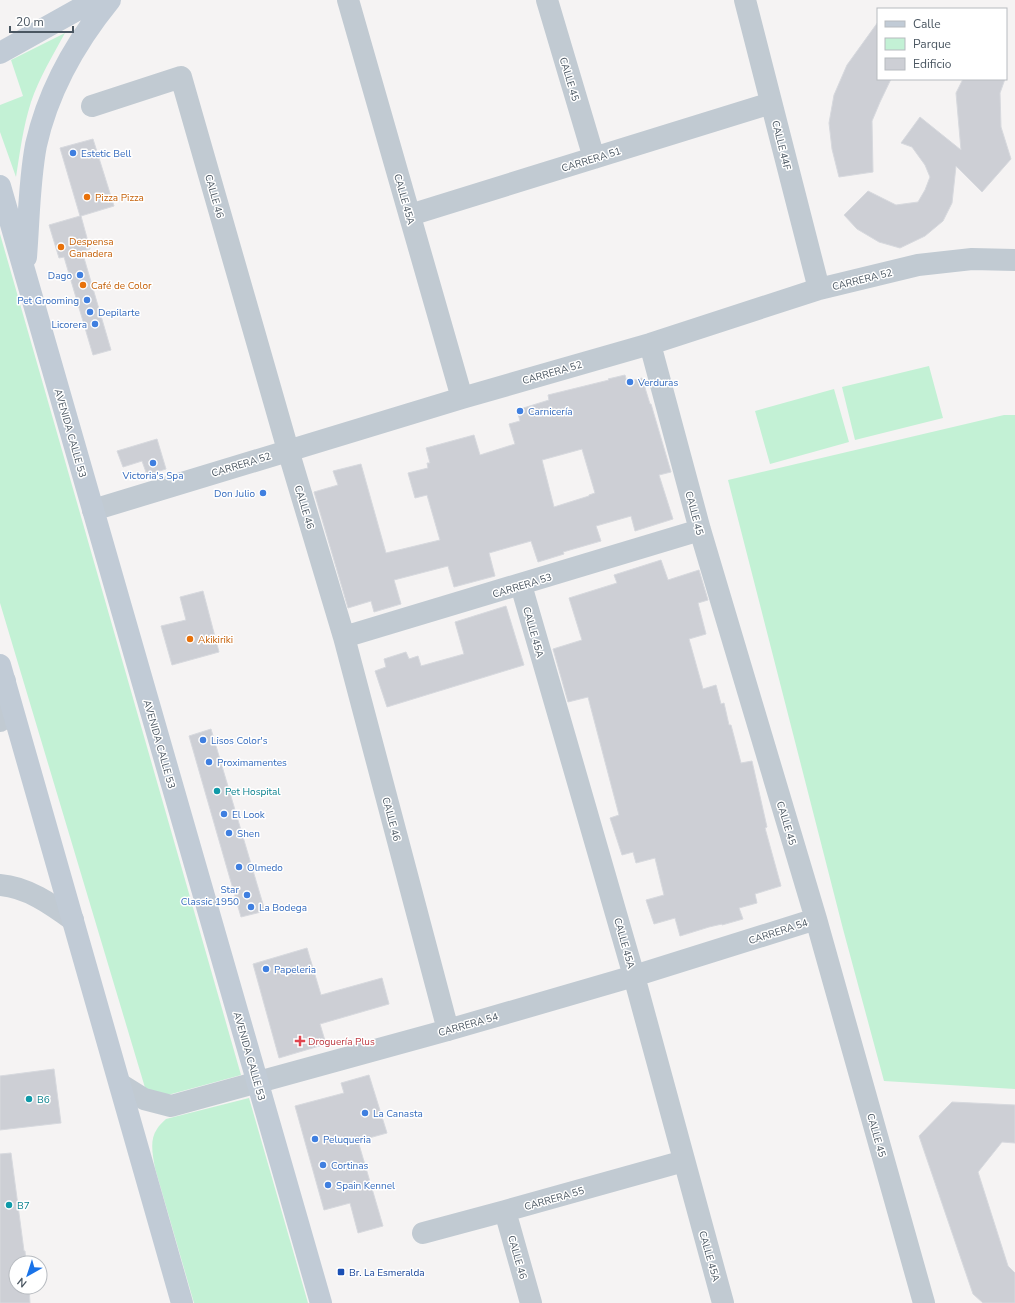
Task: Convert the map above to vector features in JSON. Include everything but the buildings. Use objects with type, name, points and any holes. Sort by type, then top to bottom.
[{"type":"main road","points":[[0,53],[95,0]]},
{"type":"main road","points":[[26,272],[32,174],[36,145],[42,124],[49,102],[79,41],[110,0]]},
{"type":"main road","name":"AVENIDA CALLE 53","points":[[0,186],[26,272],[321,1303]]},
{"type":"main road","points":[[2,673],[182,1303]]},
{"type":"street","name":"CALLE 45A","points":[[348,0],[462,398]]},
{"type":"street","name":"CALLE 45","points":[[547,0],[594,158]]},
{"type":"street","name":"CALLE 44F","points":[[745,0],[820,290]]},
{"type":"street","name":"CALLE 46","points":[[92,106],[181,76],[288,450],[344,637],[448,1030]]},
{"type":"street","name":"CARRERA 51","points":[[410,215],[771,103]]},
{"type":"street","name":"CARRERA 52","points":[[94,510],[462,398],[650,344],[820,290],[918,265],[972,259],[1015,260]]},
{"type":"street","name":"CALLE 45","points":[[650,344],[700,530],[816,919],[924,1303]]},
{"type":"street","name":"CARRERA 53","points":[[344,637],[700,530]]},
{"type":"street","name":"CALLE 45A","points":[[521,585],[634,976],[724,1303]]},
{"type":"street","points":[[0,721],[2,673]]},
{"type":"street","points":[[0,885],[22,889],[52,905],[73,920]]},
{"type":"street","name":"CARRERA 54","points":[[120,1084],[144,1099],[171,1106],[448,1030],[634,976],[816,919]]},
{"type":"street","name":"CARRERA 55","points":[[423,1233],[684,1161]]},
{"type":"street","name":"CALLE 46","points":[[505,1211],[531,1303]]},
{"type":"green space","points":[[65,33],[34,93],[28,111],[16,177],[0,132],[0,105],[23,96],[11,60]]},
{"type":"green space","points":[[0,234],[241,1075],[164,1096],[146,1091],[0,603]]},
{"type":"green space","points":[[929,366],[943,418],[855,440],[842,387]]},
{"type":"green space","points":[[834,389],[849,442],[770,464],[755,411]]},
{"type":"green space","points":[[1004,415],[1015,415],[1015,1089],[884,1081],[843,929],[728,480]]},
{"type":"green space","points":[[249,1098],[308,1303],[194,1303],[155,1168],[152,1148],[153,1138],[160,1125],[166,1119]]},
{"type":"place","name":"Estetic Bell","points":[[73,153]]},
{"type":"place","name":"Pizza Pizza","points":[[87,197]]},
{"type":"place","name":"Despensa Ganadera","points":[[61,247]]},
{"type":"place","name":"Dago","points":[[80,275]]},
{"type":"place","name":"Café de Color","points":[[83,285]]},
{"type":"place","name":"Pet Grooming","points":[[87,300]]},
{"type":"place","name":"Depilarte","points":[[90,312]]},
{"type":"place","name":"Licorera","points":[[95,324]]},
{"type":"place","name":"Verduras","points":[[630,382]]},
{"type":"place","name":"Carnicería","points":[[520,411]]},
{"type":"place","name":"Victoria's Spa","points":[[153,463]]},
{"type":"place","name":"Don Julio","points":[[263,493]]},
{"type":"place","name":"Akikiriki","points":[[190,639]]},
{"type":"place","name":"Lisos Color's","points":[[203,740]]},
{"type":"place","name":"Proximamentes","points":[[209,762]]},
{"type":"place","name":"Pet Hospital","points":[[217,791]]},
{"type":"place","name":"El Look","points":[[224,814]]},
{"type":"place","name":"Shen","points":[[229,833]]},
{"type":"place","name":"Olmedo","points":[[239,867]]},
{"type":"place","name":"Star Classic 1950","points":[[247,895]]},
{"type":"place","name":"La Bodega","points":[[251,907]]},
{"type":"place","name":"Papeleria","points":[[266,969]]},
{"type":"place","name":"Droguería Plus","points":[[300,1041]]},
{"type":"place","name":"B6","points":[[29,1099]]},
{"type":"place","name":"La Canasta","points":[[365,1113]]},
{"type":"place","name":"Peluqueria","points":[[315,1139]]},
{"type":"place","name":"Cortinas","points":[[323,1165]]},
{"type":"place","name":"Spain Kennel","points":[[328,1185]]},
{"type":"place","name":"B7","points":[[9,1205]]},
{"type":"place","name":"Br. La Esmeralda","points":[[341,1272]]}]
